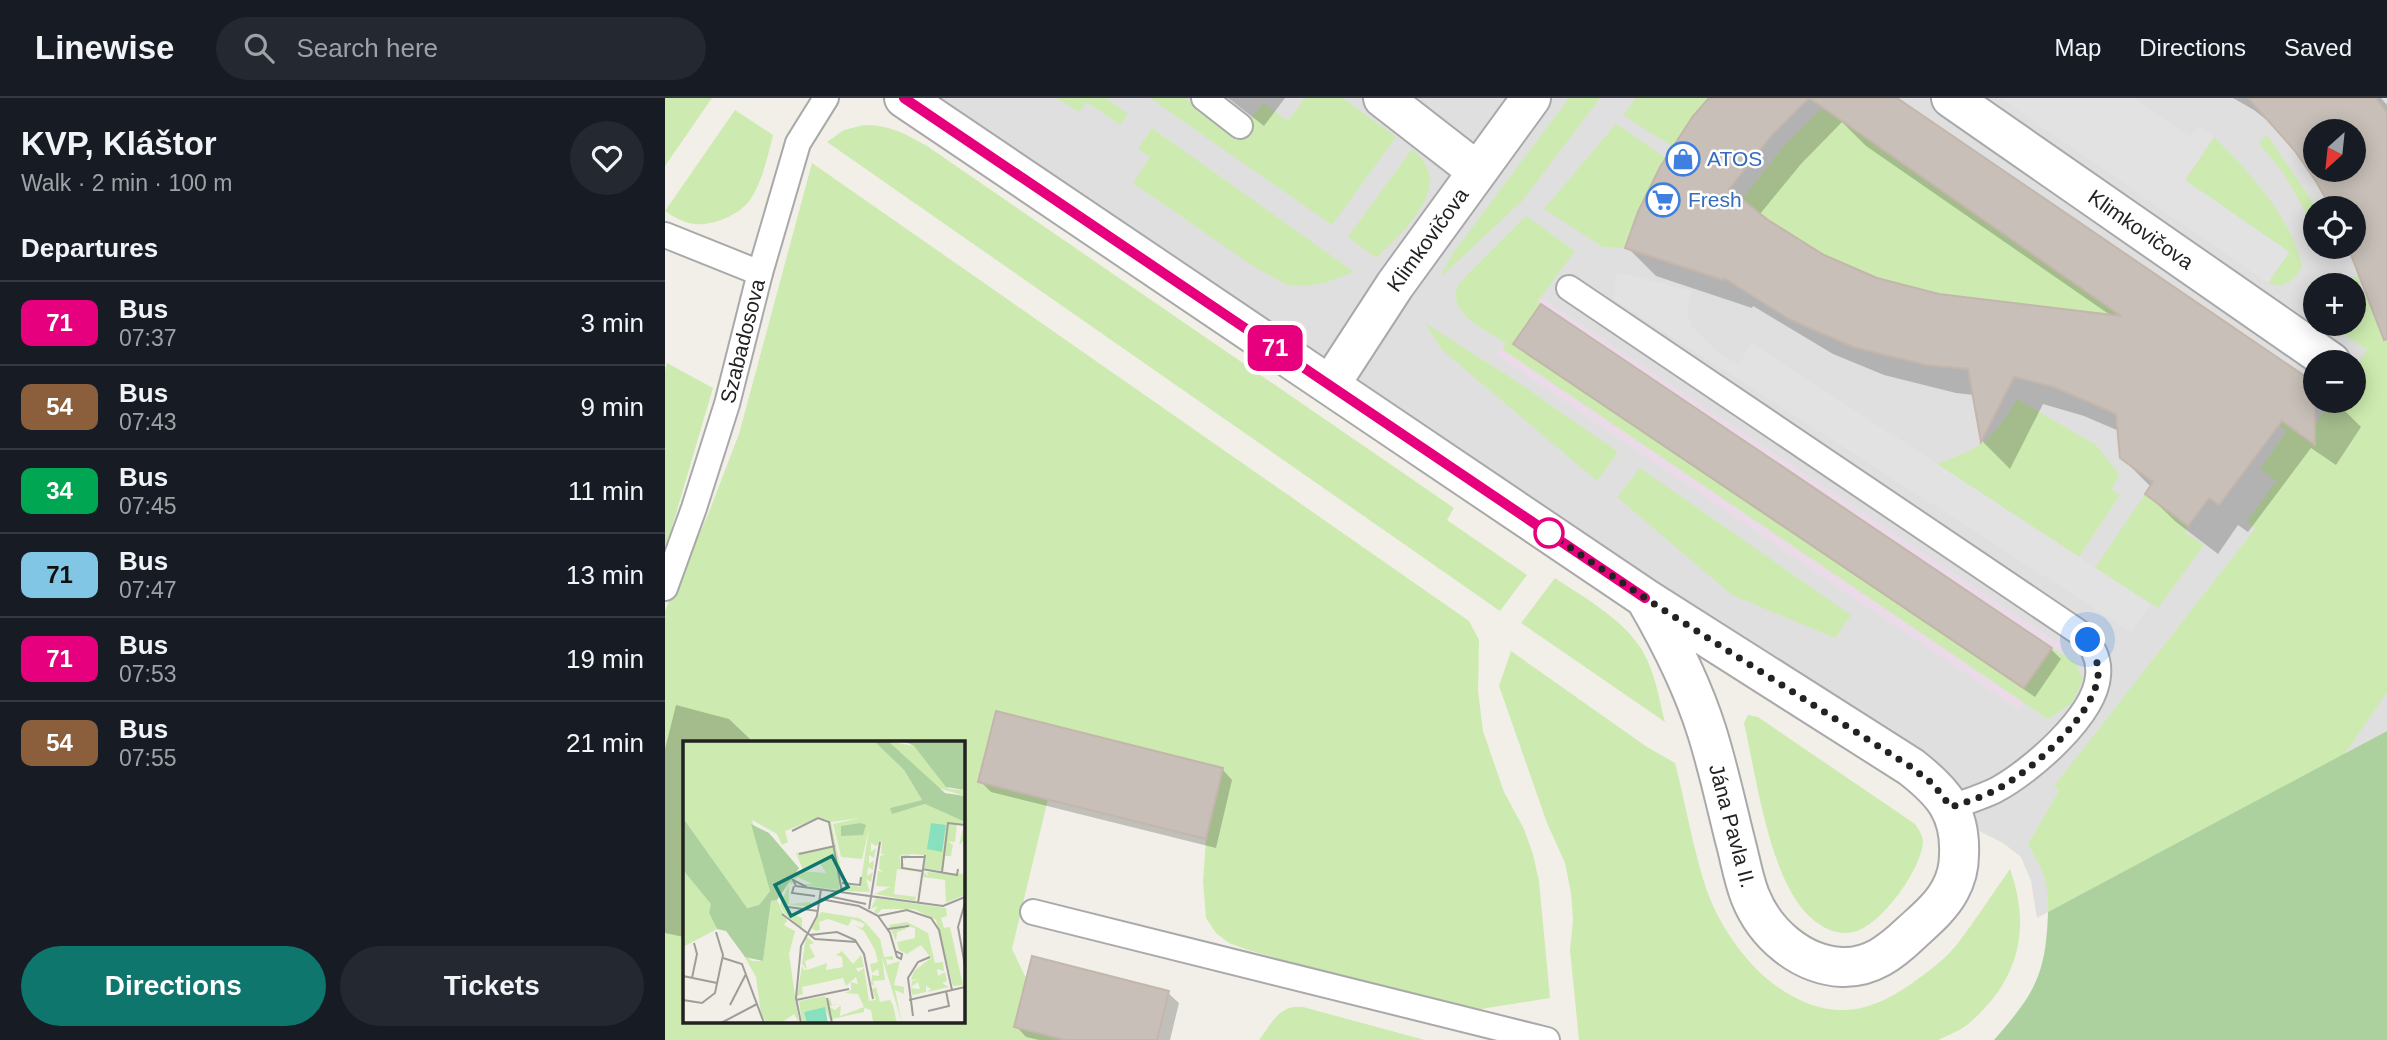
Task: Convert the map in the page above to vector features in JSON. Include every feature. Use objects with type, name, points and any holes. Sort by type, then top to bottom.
[{"type":"street","name":"Jána Pavla II.","points":[[904,98],[1645,598],[1911,767],[1933,784],[1951,807],[1957,820],[1960,843],[1958,869],[1950,890],[1937,908],[1891,952],[1867,965],[1841,967],[1812,960],[1787,947],[1766,925],[1751,897],[1707,733],[1691,685],[1645,598]]},
{"type":"street","points":[[1383,98],[1477,171]]},
{"type":"street","name":"Klimkovičova","points":[[1330,385],[1395,285],[1531,98]]},
{"type":"street","name":"Klimkovičova","points":[[1951,98],[2314,350]]},
{"type":"lane","name":"Szabadosova","points":[[665,588],[727,404],[760,273],[798,143],[826,98]]},
{"type":"lane","points":[[1204,98],[1240,126]]},
{"type":"lane","points":[[665,234],[760,273]]},
{"type":"lane","points":[[1569,288],[2088,640],[2094,650],[2098,676],[2088,702],[2062,737],[2013,780],[1951,807]]},
{"type":"lane","points":[[1033,912],[1547,1040]]},
{"type":"shaded area","points":[[904,98],[2387,98],[2387,731],[2037,918],[2031,881],[2021,857],[2003,843],[1957,820]]},
{"type":"shaded area","points":[[2000,98],[2134,98],[2190,137],[2198,128],[2202,128],[2214,137],[2185,180],[2289,252],[2268,283]]},
{"type":"shaded area","points":[[1617,272],[1692,291],[1687,312],[1692,327],[1720,354],[1739,364],[1752,343],[2151,604],[2131,632],[1613,299]]},
{"type":"shaded area","points":[[1537,295],[2063,646],[2019,710],[1496,355]]},
{"type":"green space","points":[[665,98],[712,98],[665,166]]},
{"type":"green space","points":[[1057,98],[1106,98],[1128,114],[1120,125],[1087,102],[1079,112]]},
{"type":"green space","points":[[1150,98],[1185,98],[1237,137],[1263,103],[1288,121],[1305,98],[1343,98],[1396,137],[1332,225]]},
{"type":"green space","points":[[1569,98],[1600,98],[1523,200],[1442,276],[1453,253]]},
{"type":"green space","points":[[1636,98],[1709,98],[1673,147],[1623,115]]},
{"type":"green space","points":[[1822,108],[2306,437],[2323,413],[2366,413],[2367,350],[2346,336],[2366,336],[2366,290],[2387,284],[2387,692],[2345,754],[2048,912],[2044,876],[2028,844],[2059,791],[2054,786],[2255,529],[2247,521],[2276,481],[2260,469],[2287,431],[2270,420],[2023,304],[1939,294],[1877,278],[1824,255],[1768,220],[1742,199],[1784,146]]},
{"type":"green space","points":[[735,110],[773,135],[762,175],[752,197],[735,214],[711,223],[687,222],[665,211]]},
{"type":"green space","points":[[1616,124],[1666,158],[1638,212],[1625,248],[1603,247],[1544,209]]},
{"type":"green space","points":[[864,125],[889,128],[927,146],[1454,508],[1447,520],[1527,575],[1500,611],[827,142],[844,130]]},
{"type":"green space","points":[[1152,128],[1354,272],[1324,283],[1288,285],[1256,268],[1133,183],[1150,157],[1138,149]]},
{"type":"green space","points":[[2267,135],[2309,196],[2303,196],[2303,208],[2284,174],[2259,143]]},
{"type":"green space","points":[[2214,137],[2267,196],[2290,231],[2302,267],[2296,276],[2284,284],[2268,283],[2289,252],[2185,180]]},
{"type":"green space","points":[[1412,149],[1425,163],[1429,177],[1428,192],[1412,221],[1376,258],[1348,237]]},
{"type":"green space","points":[[812,163],[1469,621],[1479,640],[1478,691],[1483,731],[1504,792],[1524,829],[1539,881],[1550,998],[1481,1009],[1462,1008],[1229,943],[1216,933],[1206,918],[1203,881],[1206,839],[1222,768],[996,711],[979,782],[1048,799],[1012,949],[1026,978],[1014,1027],[1066,1040],[665,1040],[665,611],[709,512],[739,434]]},
{"type":"green space","points":[[1526,216],[1575,251],[1538,301],[1541,304],[1514,344],[2024,688],[2052,648],[2076,663],[2083,680],[2072,703],[2048,719],[1502,349],[1506,343],[1469,319],[1457,303],[1456,294],[1459,283]]},
{"type":"green space","points":[[1425,323],[1516,381],[1618,452],[1597,481],[1442,350]]},
{"type":"green space","points":[[667,363],[713,388],[665,551],[665,371]]},
{"type":"green space","points":[[2017,399],[2096,445],[2119,474],[2112,490],[2120,495],[2079,557],[1937,464],[1965,453],[1985,441],[1993,434]]},
{"type":"green space","points":[[1640,468],[1851,615],[1835,638],[1732,595],[1617,497]]},
{"type":"green space","points":[[2145,494],[2188,526],[2185,532],[2204,545],[2158,608],[2095,568]]},
{"type":"green space","points":[[1555,578],[1603,610],[1634,639],[1650,667],[1665,722],[1521,623]]},
{"type":"green space","points":[[1511,651],[1647,747],[1675,763],[1698,860],[1719,918],[1746,958],[1779,988],[1798,999],[1834,1010],[1851,1010],[1885,1000],[1950,953],[2010,869],[2017,891],[2020,934],[2009,973],[1998,991],[1967,1025],[1938,1040],[1579,1040],[1570,950],[1573,920],[1571,893],[1565,863],[1547,823],[1499,686]]},
{"type":"green space","points":[[1748,715],[1758,717],[1915,824],[1919,831],[1923,843],[1908,881],[1889,907],[1867,926],[1848,933],[1823,927],[1803,910],[1787,885],[1770,841],[1764,816],[1744,723]]},
{"type":"green space","points":[[2387,731],[2387,1040],[1994,1040],[2036,982],[2044,952],[2048,912]]},
{"type":"green space","points":[[1295,1007],[1425,1040],[1259,1040],[1279,1014]]},
{"type":"building","points":[[1709,98],[1809,98],[1897,98],[2303,375],[2303,413],[2315,413],[2315,445],[2282,421],[2219,505],[2209,498],[2188,526],[2145,494],[2153,482],[2120,458],[2116,414],[2054,387],[2014,377],[1981,442],[1968,369],[1926,365],[1853,347],[1789,319],[1724,278],[1723,280],[1625,248],[1638,212],[1660,167],[1693,116]],"holes":[[[1809,98],[2121,316],[1939,294],[1877,278],[1824,255],[1768,220],[1729,189],[1772,135]]]},
{"type":"building","points":[[2248,98],[2376,98],[2387,113],[2387,339],[2384,340],[2366,294],[2366,273],[2358,273],[2353,259],[2366,259],[2366,196],[2324,196],[2316,182],[2366,182],[2366,119],[2303,119],[2303,163]]},
{"type":"building","points":[[1541,304],[2052,648],[2024,688],[1513,344]]},
{"type":"building","points":[[996,711],[1223,768],[1206,839],[978,782]]},
{"type":"building","points":[[1032,956],[1169,991],[1157,1040],[1066,1040],[1014,1027]]},
{"type":"bus line","name":"71","points":[[904,98],[1645,598]]},
{"type":"place","name":"ATOS","points":[[1683,159]]},
{"type":"place","name":"Fresh","points":[[1663,200]]},
{"type":"route","points":[[1549,533],[1544,530],[1645,598],[1911,767],[1933,784],[1951,807],[2013,780],[2062,737],[2094,693],[2098,676],[2097,662],[2088,640]]}]
